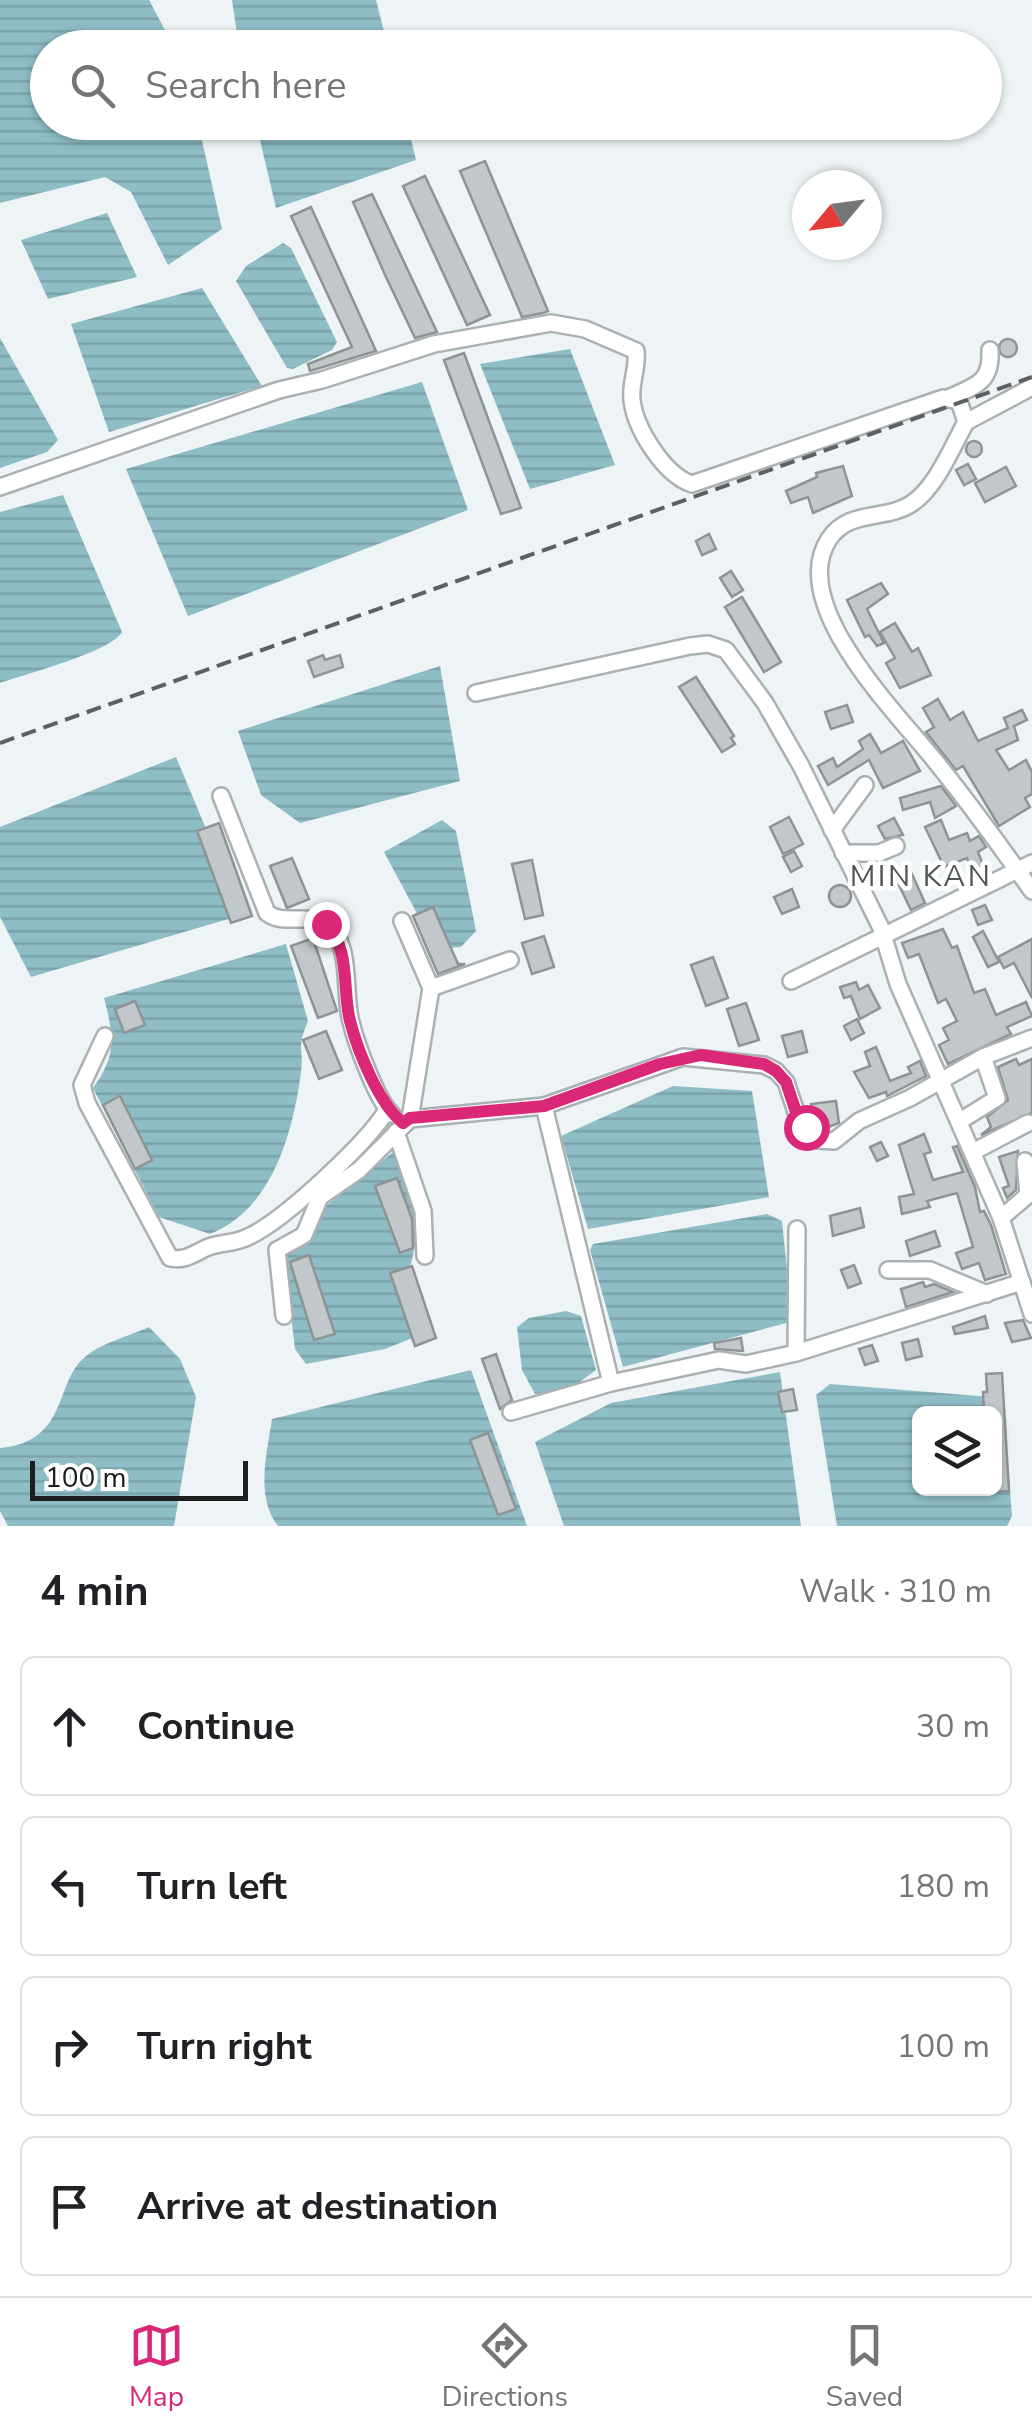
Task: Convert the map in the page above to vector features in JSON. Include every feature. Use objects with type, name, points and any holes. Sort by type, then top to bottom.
[{"type":"street","points":[[0,487],[279,390],[434,344],[551,323],[586,330],[636,351],[632,394],[637,416],[671,472],[692,484],[948,398],[988,377],[990,350]]},
{"type":"street","points":[[1032,388],[966,422],[944,463],[916,501],[856,518],[831,536],[823,552],[822,573],[828,610],[850,658],[1032,891]]},
{"type":"street","points":[[948,398],[959,402],[966,422]]},
{"type":"street","points":[[476,694],[690,646],[719,645],[765,702],[883,934],[898,984],[1001,1218],[1027,1288],[1032,1314]]},
{"type":"street","points":[[832,830],[864,785]]},
{"type":"street","points":[[221,796],[267,913],[274,918],[320,922],[331,929],[345,968],[350,1020],[387,1110],[403,1124]]},
{"type":"street","points":[[843,853],[879,854],[896,846]]},
{"type":"street","points":[[790,980],[1032,863]]},
{"type":"street","points":[[402,921],[431,988],[403,1124],[423,1211],[425,1256]]},
{"type":"street","points":[[431,988],[510,960]]},
{"type":"street","points":[[105,1036],[82,1085],[86,1103],[170,1258],[187,1258],[212,1246],[228,1246],[262,1230],[373,1131],[387,1110]]},
{"type":"street","points":[[284,1316],[275,1259],[278,1250],[304,1235],[314,1204],[359,1170],[403,1124],[544,1106],[660,1064],[701,1055],[764,1064],[776,1071],[786,1082],[798,1118],[818,1140],[834,1142],[859,1120],[982,1057],[1032,1038]]},
{"type":"street","points":[[960,1121],[997,1098],[982,1057]]},
{"type":"street","points":[[544,1106],[611,1383]]},
{"type":"street","points":[[973,1152],[1028,1123]]},
{"type":"street","points":[[1001,1218],[1028,1195],[1025,1161]]},
{"type":"street","points":[[796,1353],[797,1229]]},
{"type":"street","points":[[888,1270],[930,1270],[987,1294]]},
{"type":"street","points":[[511,1412],[611,1383],[719,1360],[746,1364],[796,1353],[987,1294],[1027,1288]]},
{"type":"water","points":[[0,0],[149,0],[165,30],[30,30],[30,140],[202,140],[222,229],[168,265],[131,192],[105,177],[0,203]]},
{"type":"water","points":[[232,0],[376,0],[384,30],[236,30]]},
{"type":"water","points":[[260,140],[411,140],[416,160],[276,208]]},
{"type":"water","points":[[107,213],[137,277],[48,299],[21,240]]},
{"type":"water","points":[[283,243],[291,248],[337,342],[332,350],[293,369],[287,368],[236,281],[246,266]]},
{"type":"water","points":[[202,288],[262,386],[109,432],[71,324]]},
{"type":"water","points":[[0,338],[58,440],[47,452],[0,468]]},
{"type":"water","points":[[570,349],[615,465],[530,489],[480,364]]},
{"type":"water","points":[[422,382],[468,510],[188,616],[126,469]]},
{"type":"water","points":[[63,495],[122,632],[115,640],[85,655],[0,683],[0,512]]},
{"type":"water","points":[[440,666],[460,781],[300,823],[261,795],[238,731]]},
{"type":"water","points":[[176,757],[242,915],[31,977],[0,917],[0,827]]},
{"type":"water","points":[[442,820],[456,831],[476,931],[461,947],[436,949],[384,852]]},
{"type":"water","points":[[286,944],[308,1021],[301,1043],[301,1072],[292,1120],[276,1167],[249,1207],[210,1234],[159,1217],[93,1088],[110,1055],[110,1024],[104,998]]},
{"type":"water","points":[[673,1086],[752,1091],[769,1197],[588,1229],[561,1136]]},
{"type":"water","points":[[397,1149],[402,1151],[419,1228],[409,1273],[415,1337],[385,1349],[306,1364],[295,1349],[284,1258],[308,1239],[321,1210]]},
{"type":"water","points":[[767,1214],[782,1221],[792,1317],[786,1323],[623,1367],[590,1250],[593,1244]]},
{"type":"water","points":[[566,1311],[581,1316],[596,1370],[569,1390],[535,1394],[522,1370],[517,1327],[529,1318]]},
{"type":"water","points":[[149,1327],[180,1359],[196,1397],[174,1526],[8,1526],[0,1511],[0,1448],[38,1435],[57,1410],[68,1381],[85,1357]]},
{"type":"water","points":[[471,1370],[527,1526],[278,1526],[265,1488],[272,1419]]},
{"type":"water","points":[[780,1372],[801,1526],[564,1526],[535,1442],[611,1403]]},
{"type":"water","points":[[830,1384],[1003,1398],[1012,1516],[1007,1526],[837,1526],[816,1395]]},
{"type":"building","points":[[485,161],[548,311],[522,317],[460,171]]},
{"type":"building","points":[[425,176],[490,315],[467,325],[403,186]]},
{"type":"building","points":[[372,194],[437,332],[415,338],[386,277],[353,202]]},
{"type":"building","points":[[311,207],[376,351],[310,371],[308,364],[352,347],[291,216]]},
{"type":"building","points":[[1008,339],[1017,348],[1008,357],[999,348]]},
{"type":"building","points":[[464,353],[521,508],[501,514],[444,360]]},
{"type":"building","points":[[974,441],[982,449],[974,457],[966,449]]},
{"type":"building","points":[[968,464],[976,479],[964,485],[956,470]]},
{"type":"building","points":[[843,466],[852,496],[813,513],[808,497],[791,503],[786,491],[817,477],[816,473]]},
{"type":"building","points":[[1006,467],[1016,486],[985,502],[975,483]]},
{"type":"building","points":[[709,534],[716,549],[702,555],[696,541]]},
{"type":"building","points":[[731,571],[743,590],[732,597],[720,578]]},
{"type":"building","points":[[881,583],[888,594],[867,609],[884,643],[877,646],[869,635],[865,637],[847,600]]},
{"type":"building","points":[[742,597],[781,662],[764,672],[725,607]]},
{"type":"building","points":[[895,623],[912,652],[918,648],[931,675],[900,688],[886,663],[895,658],[880,632]]},
{"type":"building","points":[[323,655],[325,660],[340,655],[343,667],[314,677],[308,661]]},
{"type":"building","points":[[696,677],[734,736],[731,738],[735,744],[722,752],[679,687]]},
{"type":"building","points":[[938,699],[950,720],[963,712],[978,741],[1008,728],[1004,718],[1022,710],[1027,720],[1014,726],[1018,740],[996,750],[1009,770],[1026,760],[1032,772],[1032,794],[1025,798],[1030,807],[999,826],[963,766],[956,770],[926,732],[934,727],[923,708]]},
{"type":"building","points":[[847,705],[853,722],[831,729],[825,712]]},
{"type":"building","points":[[870,734],[881,753],[903,741],[920,771],[883,788],[869,760],[828,785],[818,766],[833,758],[837,767],[863,749],[859,741]]},
{"type":"building","points":[[941,786],[956,806],[935,818],[930,802],[903,810],[900,798]]},
{"type":"building","points":[[789,817],[803,844],[783,854],[770,827]]},
{"type":"building","points":[[894,818],[903,835],[885,839],[878,826]]},
{"type":"building","points":[[941,820],[949,840],[967,833],[970,841],[979,836],[986,847],[978,852],[986,873],[975,878],[967,858],[944,867],[925,827]]},
{"type":"building","points":[[219,823],[252,916],[231,923],[197,831]]},
{"type":"building","points":[[794,851],[802,866],[791,872],[783,857]]},
{"type":"building","points":[[292,858],[309,899],[287,908],[270,866]]},
{"type":"building","points":[[532,860],[543,915],[525,919],[512,864]]},
{"type":"building","points":[[911,872],[925,903],[911,910],[896,879]]},
{"type":"building","points":[[840,885],[851,896],[840,907],[829,896]]},
{"type":"building","points":[[792,889],[799,907],[782,914],[774,897]]},
{"type":"building","points":[[985,905],[992,920],[978,925],[972,910]]},
{"type":"building","points":[[433,907],[458,964],[465,964],[438,974],[413,916]]},
{"type":"building","points":[[943,929],[952,948],[957,946],[974,993],[985,989],[996,1015],[1026,1002],[1032,1016],[1007,1027],[1011,1034],[948,1064],[939,1045],[949,1040],[943,1028],[957,1021],[946,999],[938,1003],[919,954],[908,958],[902,943]]},
{"type":"building","points":[[983,931],[999,962],[988,967],[973,937]]},
{"type":"building","points":[[544,936],[554,967],[532,974],[522,943]]},
{"type":"building","points":[[313,938],[337,1011],[318,1018],[291,946]]},
{"type":"building","points":[[1032,939],[1032,998],[1014,963],[1004,968],[998,957]]},
{"type":"building","points":[[713,957],[728,998],[706,1006],[691,965]]},
{"type":"building","points":[[856,982],[859,990],[868,985],[880,1008],[860,1019],[851,996],[844,998],[840,987]]},
{"type":"building","points":[[135,1001],[145,1025],[124,1033],[115,1009]]},
{"type":"building","points":[[746,1003],[759,1040],[739,1046],[727,1009]]},
{"type":"building","points":[[857,1019],[864,1033],[851,1040],[844,1026]]},
{"type":"building","points":[[326,1031],[342,1070],[319,1079],[303,1040]]},
{"type":"building","points":[[802,1031],[807,1052],[788,1057],[782,1036]]},
{"type":"building","points":[[876,1047],[890,1081],[911,1073],[908,1067],[920,1061],[926,1076],[887,1096],[886,1092],[869,1098],[854,1072],[870,1066],[865,1052]]},
{"type":"building","points":[[1016,1059],[1019,1065],[1032,1059],[1032,1113],[981,1135],[991,1127],[987,1117],[1008,1100],[998,1067]]},
{"type":"building","points":[[120,1096],[152,1160],[135,1169],[103,1105]]},
{"type":"building","points":[[836,1101],[839,1123],[823,1129],[813,1118],[811,1104]]},
{"type":"building","points":[[924,1134],[931,1152],[924,1154],[933,1180],[963,1172],[953,1147],[957,1146],[975,1187],[980,1212],[984,1211],[991,1225],[1006,1274],[985,1280],[979,1263],[962,1269],[956,1253],[973,1247],[957,1193],[927,1201],[930,1207],[902,1214],[899,1197],[914,1194],[899,1145]]},
{"type":"building","points":[[881,1142],[888,1156],[877,1161],[870,1147]]},
{"type":"building","points":[[1018,1151],[1016,1190],[1007,1198],[1003,1188],[1009,1186],[999,1157]]},
{"type":"building","points":[[397,1178],[412,1219],[413,1248],[400,1253],[375,1186]]},
{"type":"building","points":[[860,1208],[864,1227],[833,1236],[830,1216]]},
{"type":"building","points":[[935,1231],[940,1246],[910,1256],[906,1241]]},
{"type":"building","points":[[309,1255],[335,1334],[314,1340],[290,1262]]},
{"type":"building","points":[[854,1265],[861,1283],[848,1288],[841,1270]]},
{"type":"building","points":[[412,1266],[436,1338],[415,1346],[390,1273]]},
{"type":"building","points":[[923,1282],[925,1287],[934,1284],[953,1292],[906,1307],[901,1289]]},
{"type":"building","points":[[985,1316],[988,1328],[955,1334],[953,1327]]},
{"type":"building","points":[[1023,1320],[1031,1338],[1012,1342],[1005,1323]]},
{"type":"building","points":[[741,1338],[743,1351],[715,1349],[714,1343]]},
{"type":"building","points":[[918,1339],[922,1356],[906,1360],[902,1343]]},
{"type":"building","points":[[872,1345],[878,1361],[865,1365],[859,1349]]},
{"type":"building","points":[[496,1354],[512,1400],[500,1409],[482,1359]]},
{"type":"building","points":[[1002,1373],[1009,1491],[1002,1491],[1002,1406],[984,1406],[986,1374]]},
{"type":"building","points":[[793,1389],[797,1410],[782,1412],[778,1392]]},
{"type":"building","points":[[488,1433],[516,1509],[498,1515],[470,1440]]},
{"type":"railway","points":[[0,743],[1032,377]]},
{"type":"district","name":"MIN KAN","points":[[921,876]]},
{"type":"route","points":[[326,924],[335,937],[345,968],[350,1020],[372,1078],[387,1110],[403,1123],[410,1118],[544,1106],[660,1064],[701,1055],[764,1064],[776,1071],[783,1076],[798,1118],[806,1127]]}]
